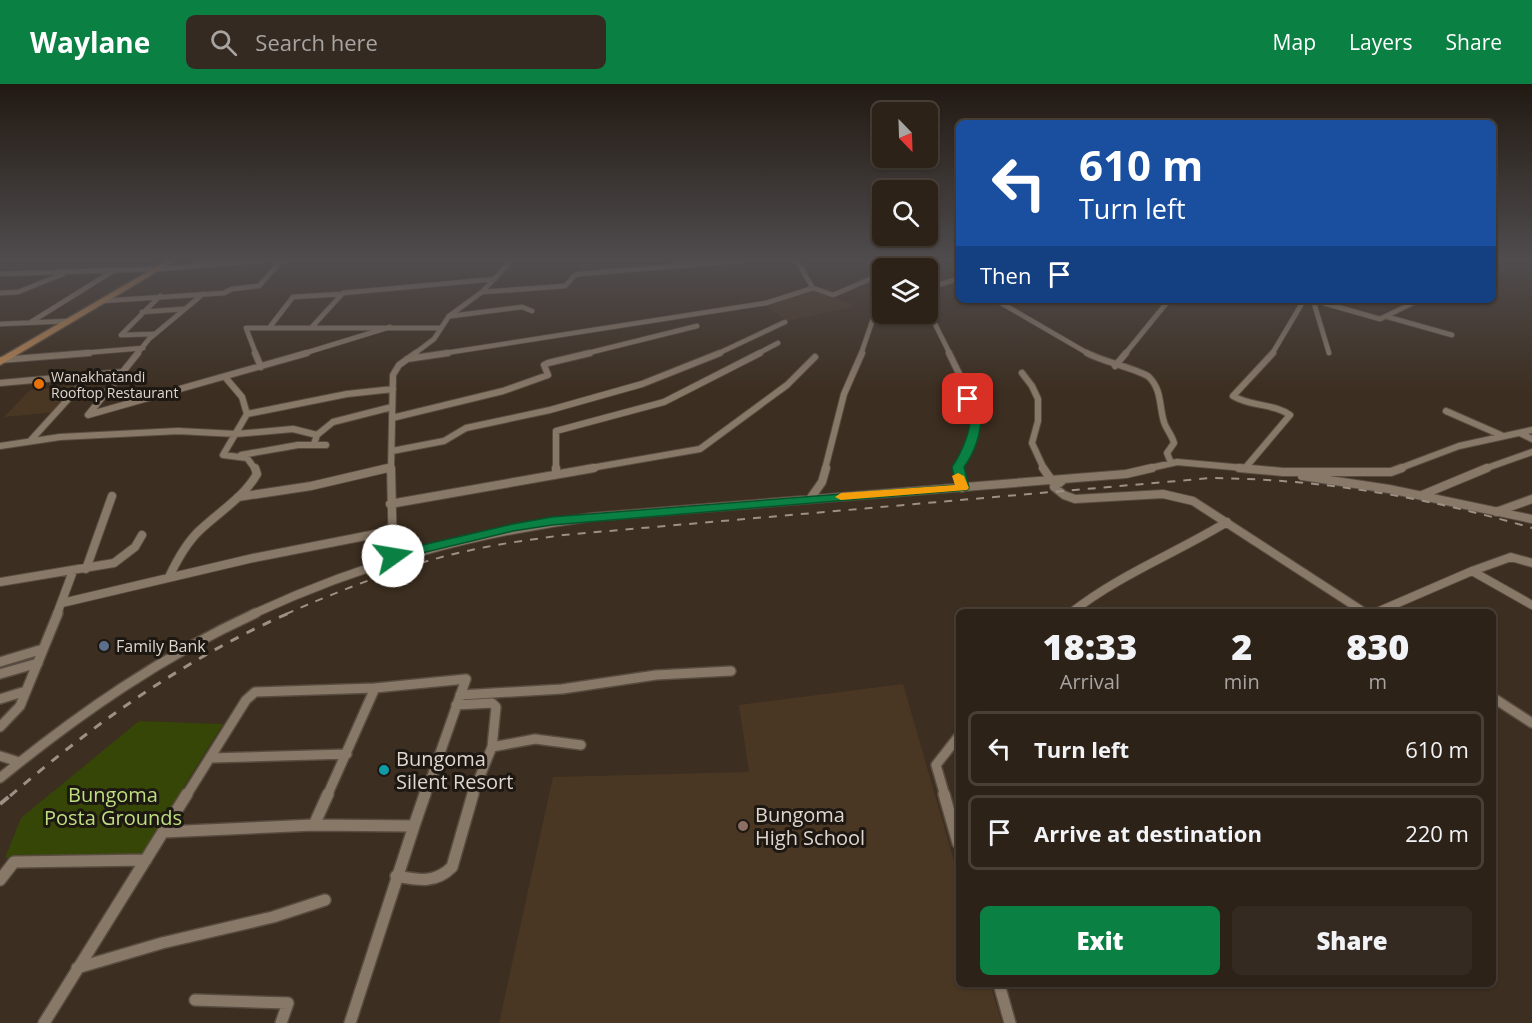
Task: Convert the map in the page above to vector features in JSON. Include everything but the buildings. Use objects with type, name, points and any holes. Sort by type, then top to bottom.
[{"type":"main road","points":[[1,360],[96,305]]},
{"type":"street","points":[[31,322],[58,305]]},
{"type":"street","points":[[150,305],[121,336],[154,334]]},
{"type":"street","points":[[188,305],[154,334],[88,415],[225,378],[390,327]]},
{"type":"street","points":[[269,328],[286,305]]},
{"type":"street","points":[[311,328],[332,305]]},
{"type":"street","points":[[393,556],[390,504],[393,375],[399,365],[430,343],[449,316],[464,305]]},
{"type":"street","points":[[407,359],[756,305]]},
{"type":"street","points":[[1004,305],[1098,359],[1115,366],[1143,372],[1155,384],[1160,394],[1165,429],[1173,439],[1167,453],[1171,463]]},
{"type":"street","points":[[1115,366],[1165,305]]},
{"type":"street","points":[[1246,467],[1290,415],[1286,411],[1238,400],[1233,396],[1234,392],[1253,377],[1266,362],[1287,332],[1294,310],[1299,305]]},
{"type":"street","points":[[1314,305],[1329,353]]},
{"type":"street","points":[[1329,305],[1378,319],[1388,317],[1410,305]]},
{"type":"street","points":[[449,316],[522,307],[532,311]]},
{"type":"street","points":[[142,312],[183,309]]},
{"type":"street","points":[[1388,317],[1452,335]]},
{"type":"street","points":[[0,324],[69,321]]},
{"type":"street","points":[[392,451],[444,441],[466,428],[550,410],[642,384],[712,356],[785,322]]},
{"type":"street","points":[[810,499],[822,482],[844,394],[860,358],[872,322]]},
{"type":"street","points":[[935,324],[965,386],[963,393],[975,411],[973,434],[965,458],[958,467],[962,488]]},
{"type":"street","points":[[392,418],[521,385],[548,375],[544,365],[548,363],[697,326]]},
{"type":"street","points":[[261,367],[245,329],[441,328]]},
{"type":"street","points":[[556,474],[556,431],[664,402],[778,343]]},
{"type":"street","points":[[1,360],[143,348]]},
{"type":"street","points":[[390,504],[700,449],[787,385],[815,357]]},
{"type":"street","points":[[0,383],[124,372]]},
{"type":"street","points":[[31,440],[91,374]]},
{"type":"street","points":[[1022,374],[1030,381],[1040,400],[1041,408],[1032,446],[1042,469],[1065,497],[1083,500],[1139,494],[1171,495],[1193,501],[1359,609]]},
{"type":"street","points":[[225,378],[242,397],[247,414],[223,455],[239,455],[314,444],[326,446]]},
{"type":"street","points":[[247,414],[346,394],[393,389]]},
{"type":"street","points":[[314,444],[316,435],[333,422],[392,406]]},
{"type":"street","points":[[1446,411],[1505,437]]},
{"type":"street","points":[[0,446],[31,440],[178,431],[236,434],[293,429],[316,435]]},
{"type":"street","points":[[1283,472],[1391,472],[1458,446],[1532,430]]},
{"type":"street","points":[[1520,433],[1532,439]]},
{"type":"street","points":[[1421,496],[1498,463],[1532,452]]},
{"type":"street","points":[[169,577],[177,558],[199,530],[238,497],[257,474],[251,461],[239,455]]},
{"type":"street","points":[[0,778],[118,688],[210,634],[301,590],[393,556],[552,521],[810,499],[1017,484],[1053,484],[1065,480],[1126,474],[1171,463],[1246,467],[1283,472],[1421,496],[1532,519]]},
{"type":"street","points":[[238,497],[311,486],[391,467]]},
{"type":"street","points":[[86,569],[112,496]]},
{"type":"street","points":[[1494,512],[1532,499]]},
{"type":"street","points":[[1076,609],[1096,593],[1196,541],[1227,522]]},
{"type":"street","points":[[62,603],[253,558],[391,531]]},
{"type":"street","points":[[0,582],[73,572],[119,560],[135,547],[142,535]]},
{"type":"street","points":[[1384,609],[1472,571],[1511,557],[1532,563]]},
{"type":"street","points":[[1472,571],[1532,605]]},
{"type":"street","points":[[0,727],[15,713],[26,691],[73,572]]},
{"type":"street","points":[[0,662],[43,650]]},
{"type":"street","points":[[0,674],[38,663]]},
{"type":"street","points":[[458,700],[562,689],[656,675],[731,671]]},
{"type":"street","points":[[44,1023],[246,700],[255,692],[375,688],[466,679],[396,876],[350,1023]]},
{"type":"street","points":[[314,825],[375,688]]},
{"type":"street","points":[[0,699],[26,691]]},
{"type":"street","points":[[396,876],[430,882],[452,867],[475,786],[492,747],[495,704],[458,700]]},
{"type":"street","points":[[1496,700],[1532,723]]},
{"type":"street","points":[[492,747],[536,739],[581,745]]},
{"type":"street","points":[[956,740],[936,765],[956,836]]},
{"type":"street","points":[[210,758],[347,754]]},
{"type":"street","points":[[0,756],[19,762]]},
{"type":"street","points":[[163,832],[314,825],[414,826]]},
{"type":"street","points":[[0,880],[14,862],[146,860]]},
{"type":"street","points":[[77,968],[325,900]]},
{"type":"street","points":[[1000,987],[1010,1023]]},
{"type":"street","points":[[195,1000],[288,1003],[281,1023]]},
{"type":"shaded area","points":[[764,305],[853,305],[856,306],[788,321]]},
{"type":"shaded area","points":[[80,385],[56,412],[4,417],[30,390]]},
{"type":"shaded area","name":"Bungoma High School","points":[[903,684],[956,868],[956,987],[991,987],[1002,1023],[499,1023],[553,777],[749,772],[739,705]]},
{"type":"green space","name":"Bungoma Posta Grounds","points":[[139,721],[223,724],[141,855],[5,858],[21,818]]},
{"type":"railway","points":[[286,614],[359,584],[435,559],[495,545],[563,535],[1211,478],[1293,482],[1373,492],[1453,507],[1532,528]]},
{"type":"railway","points":[[10,796],[108,718],[178,671],[214,650],[289,613]]},
{"type":"railway","points":[[0,804],[12,794]]},
{"type":"slow traffic","points":[[841,497],[962,488],[958,476]]},
{"type":"place","name":"Wanakhatandi Rooftop Restaurant","points":[[39,384]]},
{"type":"place","name":"Family Bank","points":[[104,646]]},
{"type":"place","name":"Bungoma Silent Resort","points":[[384,770]]},
{"type":"place","name":"Bungoma High School","points":[[743,826]]},
{"type":"route","points":[[393,556],[552,521],[962,488],[957,473],[958,467],[965,458],[975,425],[975,411],[968,399]]}]
